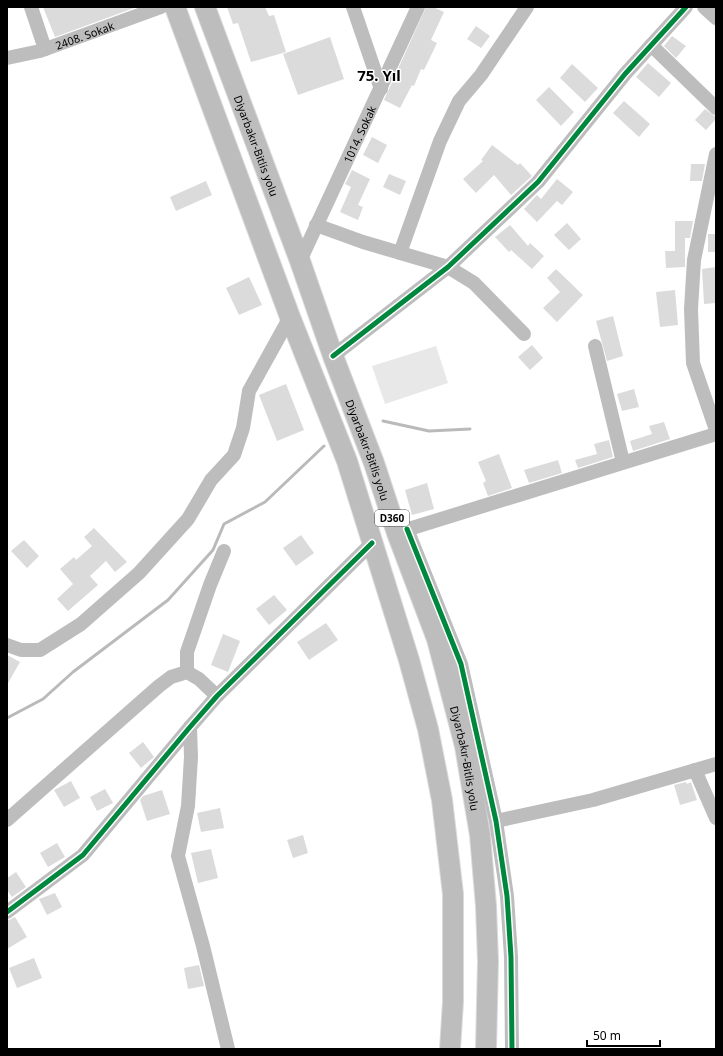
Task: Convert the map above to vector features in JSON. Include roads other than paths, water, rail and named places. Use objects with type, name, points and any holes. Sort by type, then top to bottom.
[{"type":"highway","name":"D360","points":[[175,7],[290,317],[347,461],[410,660],[428,729],[442,800],[453,894],[453,1002],[450,1049]]},
{"type":"highway","name":"Diyarbakır-Bitlis yolu","points":[[205,7],[300,261],[333,356],[402,531],[437,640],[466,753],[480,835],[486,906],[488,961],[486,1049]]},
{"type":"street","points":[[31,7],[45,49]]},
{"type":"street","name":"2408. Sokak","points":[[7,58],[45,49],[161,7]]},
{"type":"street","points":[[353,7],[381,89]]},
{"type":"street","name":"1014. Sokak","points":[[300,261],[418,7]]},
{"type":"street","points":[[400,253],[440,141],[458,101],[480,75],[527,7]]},
{"type":"street","points":[[333,356],[448,267],[538,182],[625,74],[686,7]]},
{"type":"street","points":[[704,7],[716,18]]},
{"type":"street","points":[[651,45],[716,108]]},
{"type":"street","points":[[716,154],[694,260],[691,309],[693,363],[716,430]]},
{"type":"street","points":[[316,225],[400,253],[448,267],[474,283],[524,334]]},
{"type":"street","points":[[7,645],[21,650],[40,650],[81,624],[139,573],[188,519],[211,480],[234,455],[243,428],[249,391],[290,317]]},
{"type":"street","points":[[595,346],[623,462]]},
{"type":"street","points":[[512,1049],[511,957],[507,896],[496,821],[461,664],[402,531],[716,434]]},
{"type":"street","points":[[7,912],[82,855],[217,696],[372,543]]},
{"type":"street","points":[[187,672],[187,652],[210,585],[224,551]]},
{"type":"street","points":[[7,820],[171,676],[187,672],[199,679],[217,696]]},
{"type":"street","points":[[190,727],[191,757],[188,806],[178,856],[203,946],[228,1049]]},
{"type":"street","points":[[496,821],[593,800],[716,764]]},
{"type":"street","points":[[695,770],[716,818]]},
{"type":"waterway","points":[[383,421],[429,431],[470,429]]},
{"type":"waterway","points":[[7,718],[43,699],[73,672],[168,600],[213,550],[224,524],[265,502],[324,446]]},
{"type":"district","name":"75. Yıl","points":[[379,75]]}]
